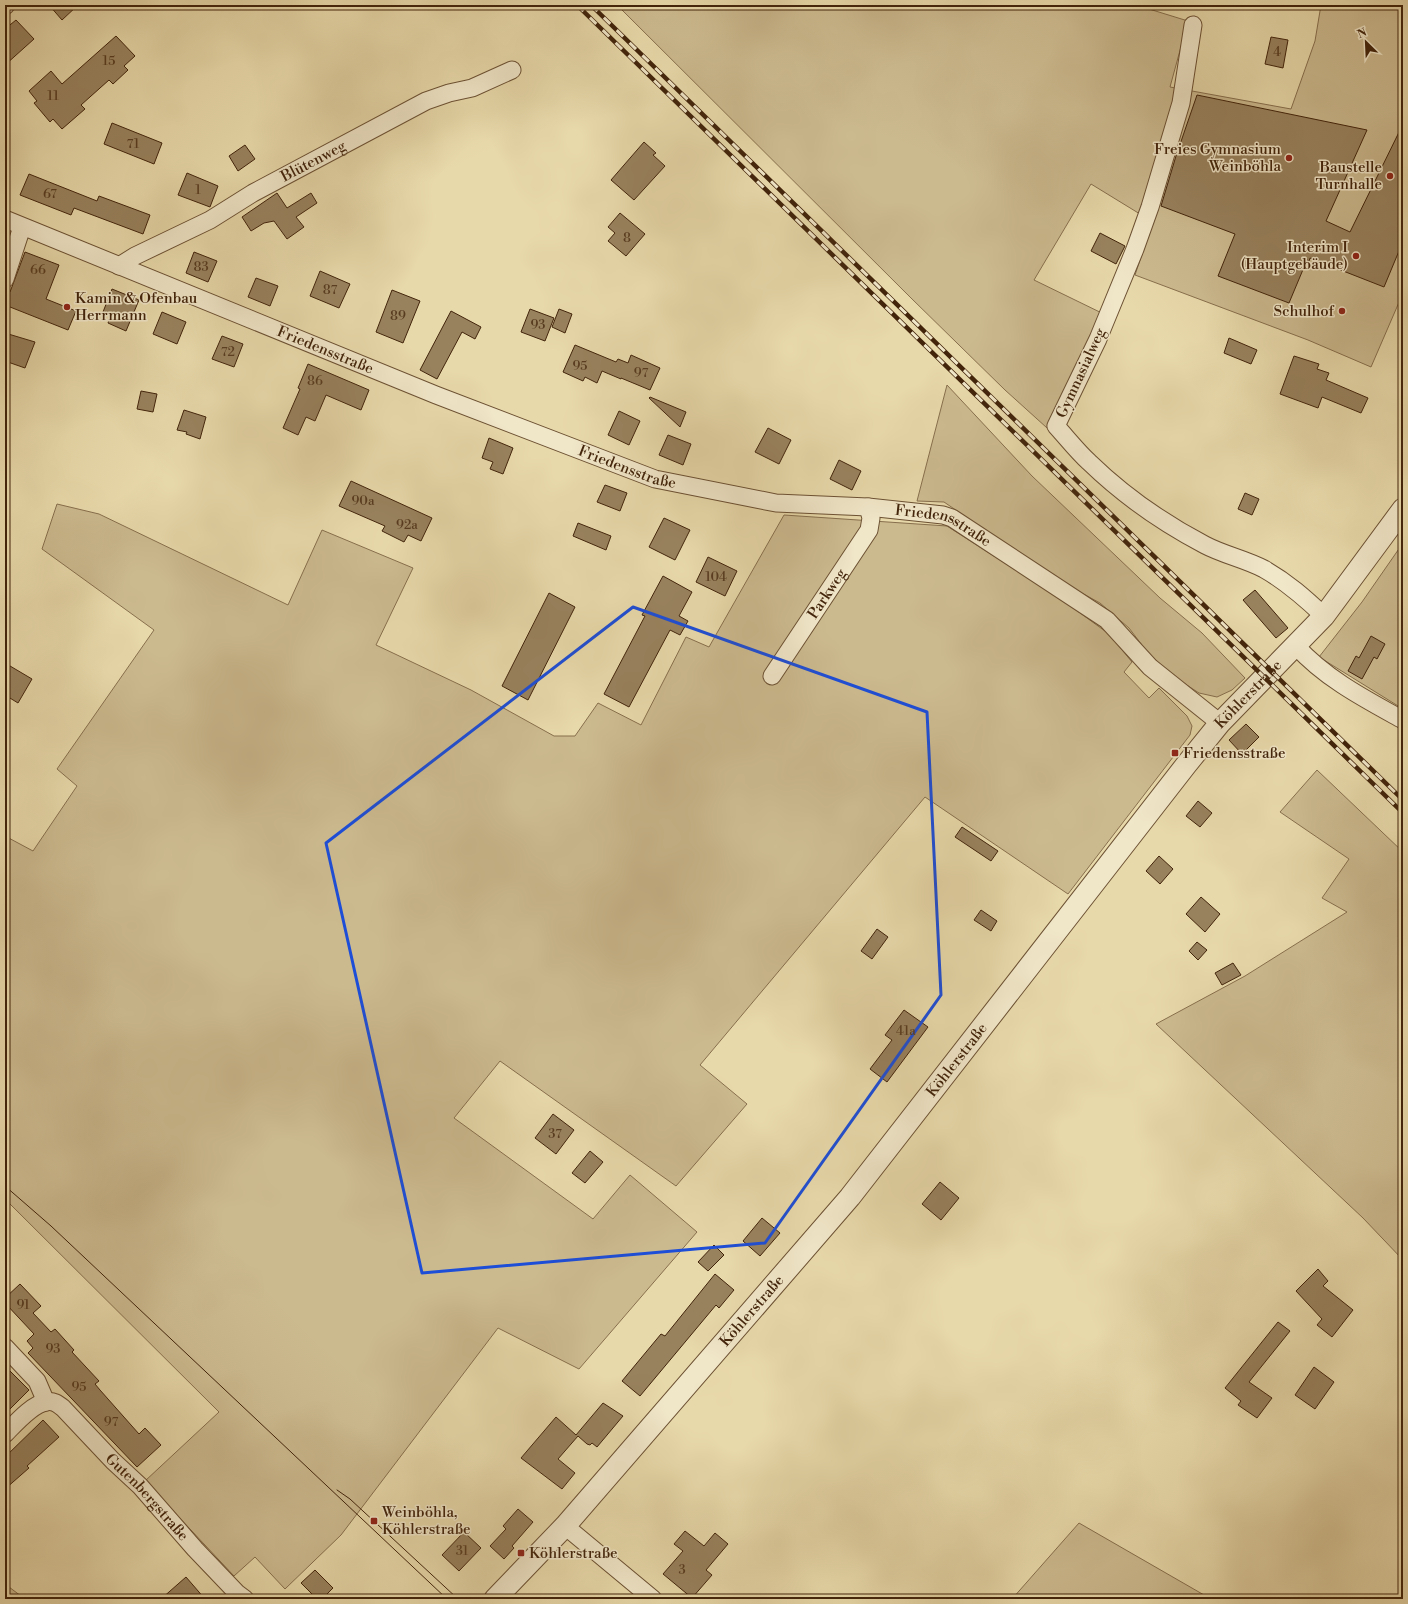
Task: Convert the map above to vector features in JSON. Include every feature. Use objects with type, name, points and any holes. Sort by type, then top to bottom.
[{"type":"street","name":"Gymnasialweg","points":[[1193,25],[1181,103],[1150,207],[1101,333],[1056,426],[1088,462],[1125,494],[1164,521],[1205,545],[1263,569],[1279,578],[1292,587],[1324,616]]},
{"type":"street","name":"Blütenweg","points":[[119,266],[135,256],[210,220],[253,193],[419,105],[449,93],[472,88],[512,70]]},
{"type":"street","name":"Friedensstraße","points":[[5,219],[430,392],[655,479],[776,503],[868,507],[943,515],[952,518],[1107,620],[1150,667],[1220,723]]},
{"type":"street","points":[[5,279],[22,227]]},
{"type":"street","name":"Parkweg","points":[[772,676],[869,530],[871,518],[868,507]]},
{"type":"street","name":"Köhlerstraße","points":[[495,1599],[565,1526],[850,1197],[1026,973],[1151,809],[1220,723],[1324,616],[1403,509]]},
{"type":"street","points":[[1296,646],[1308,660],[1332,678],[1356,694],[1403,720]]},
{"type":"street","points":[[5,1347],[37,1381],[46,1402],[31,1409],[5,1434]]},
{"type":"street","name":"Gutenbergstraße","points":[[46,1402],[56,1403],[63,1408],[113,1461],[140,1486],[195,1549],[237,1593],[245,1599]]},
{"type":"street","points":[[565,1526],[653,1599]]},
{"type":"highlighted area","points":[[633,607],[927,712],[941,995],[765,1243],[422,1273],[326,843]]},
{"type":"shaded area","points":[[617,5],[1136,5],[1188,21],[1170,87],[1291,109],[1315,41],[1321,5],[1403,5],[1403,293],[1371,367],[1308,340],[1135,275],[1153,222],[1091,184],[1034,280],[1112,318],[1057,437],[1005,390],[911,298]]},
{"type":"shaded area","points":[[947,385],[1032,476],[1160,598],[1202,633],[1245,678],[1232,690],[1217,697],[1199,693],[1179,680],[1162,666],[1145,649],[1129,628],[1100,603],[1065,584],[944,502],[917,501]]},
{"type":"shaded area","points":[[57,504],[99,514],[288,605],[322,530],[413,568],[376,645],[471,690],[554,736],[575,736],[598,703],[641,725],[686,637],[709,647],[784,515],[947,526],[1061,599],[1109,634],[1132,662],[1124,672],[1149,698],[1159,688],[1187,716],[1192,726],[1190,735],[1068,894],[925,797],[700,1065],[747,1104],[676,1186],[500,1061],[454,1118],[593,1219],[630,1175],[697,1232],[579,1369],[498,1328],[341,1535],[285,1589],[255,1557],[234,1576],[145,1481],[219,1412],[6,1200],[5,1201],[5,836],[33,851],[77,786],[57,769],[154,630],[42,549]]},
{"type":"shaded area","points":[[1403,543],[1403,709],[1319,657],[1362,602]]},
{"type":"shaded area","points":[[1317,770],[1403,852],[1403,1260],[1363,1218],[1156,1024],[1245,976],[1347,912],[1322,898],[1349,859],[1280,812]]},
{"type":"shaded area","points":[[1079,1523],[1211,1599],[1012,1599]]},
{"type":"shaded area","points":[[5,1584],[25,1599],[5,1599]]},
{"type":"building","points":[[49,5],[78,5],[62,20]]},
{"type":"building","points":[[16,20],[34,39],[5,65],[5,29]]},
{"type":"building","points":[[116,36],[135,56],[124,66],[128,70],[113,84],[109,80],[81,105],[85,109],[62,129],[53,119],[50,122],[34,103],[37,101],[29,91],[51,71],[62,84]]},
{"type":"building","points":[[1271,37],[1288,40],[1283,68],[1265,64]]},
{"type":"building","points":[[1197,95],[1367,130],[1326,221],[1350,232],[1403,124],[1403,253],[1399,251],[1384,287],[1310,258],[1309,261],[1307,260],[1289,303],[1218,276],[1235,234],[1161,206]]},
{"type":"building","points":[[112,123],[162,143],[154,164],[104,144]]},
{"type":"building","points":[[644,142],[656,153],[653,155],[665,166],[634,200],[611,180]]},
{"type":"building","points":[[245,145],[255,159],[238,171],[229,156]]},
{"type":"building","points":[[187,173],[218,186],[210,207],[178,195]]},
{"type":"building","points":[[29,174],[97,201],[99,196],[150,215],[143,234],[74,208],[71,215],[20,195]]},
{"type":"building","points":[[277,193],[287,208],[311,193],[317,203],[296,217],[304,227],[287,239],[274,221],[264,223],[251,231],[242,217]]},
{"type":"building","points":[[620,213],[645,234],[626,256],[608,241],[615,233],[608,227]]},
{"type":"building","points":[[1100,233],[1125,246],[1116,264],[1091,251]]},
{"type":"building","points":[[25,252],[59,265],[46,299],[76,311],[68,330],[5,305],[5,290],[10,292]]},
{"type":"building","points":[[194,252],[217,261],[208,282],[186,273]]},
{"type":"building","points":[[320,271],[350,284],[339,308],[310,296]]},
{"type":"building","points":[[256,278],[278,286],[270,306],[248,297]]},
{"type":"building","points":[[112,289],[139,300],[126,331],[108,323],[111,315],[103,312]]},
{"type":"building","points":[[392,290],[420,301],[403,343],[376,332]]},
{"type":"building","points":[[530,309],[554,318],[545,341],[521,332]]},
{"type":"building","points":[[559,309],[572,314],[565,333],[552,327]]},
{"type":"building","points":[[451,311],[481,327],[475,339],[462,332],[437,379],[420,370]]},
{"type":"building","points":[[162,312],[186,322],[177,344],[153,334]]},
{"type":"building","points":[[5,333],[35,342],[25,368],[5,361]]},
{"type":"building","points":[[222,336],[243,344],[234,367],[212,359]]},
{"type":"building","points":[[1229,338],[1257,350],[1251,364],[1224,353]]},
{"type":"building","points":[[575,345],[616,362],[618,359],[628,363],[631,355],[660,368],[650,390],[602,371],[597,383],[585,377],[583,381],[563,372]]},
{"type":"building","points":[[1294,356],[1319,364],[1317,369],[1329,373],[1326,380],[1368,398],[1361,413],[1322,397],[1318,408],[1280,394]]},
{"type":"building","points":[[308,364],[369,390],[361,410],[326,395],[315,421],[306,417],[298,435],[283,428],[300,389],[298,388]]},
{"type":"building","points":[[141,391],[157,394],[153,412],[137,409]]},
{"type":"building","points":[[650,397],[686,412],[680,427],[649,398]]},
{"type":"building","points":[[184,410],[206,417],[200,439],[186,434],[187,432],[177,430]]},
{"type":"building","points":[[619,411],[640,421],[629,445],[608,435]]},
{"type":"building","points":[[768,428],[791,440],[779,464],[755,452]]},
{"type":"building","points":[[668,435],[691,444],[683,465],[659,455]]},
{"type":"building","points":[[489,438],[513,448],[503,474],[490,469],[493,462],[482,458]]},
{"type":"building","points":[[839,460],[861,471],[852,490],[830,479]]},
{"type":"building","points":[[351,481],[432,518],[421,541],[408,535],[404,542],[382,531],[385,526],[339,506]]},
{"type":"building","points":[[605,485],[627,493],[620,511],[597,502]]},
{"type":"building","points":[[1245,493],[1259,499],[1252,515],[1238,509]]},
{"type":"building","points":[[664,518],[690,530],[675,560],[649,547]]},
{"type":"building","points":[[578,523],[611,536],[606,550],[573,536]]},
{"type":"building","points":[[708,557],[737,571],[725,596],[696,582]]},
{"type":"building","points":[[663,576],[692,592],[679,616],[688,621],[680,635],[670,630],[629,707],[604,694],[645,616],[642,615]]},
{"type":"building","points":[[1255,590],[1288,628],[1276,638],[1243,600]]},
{"type":"building","points":[[549,593],[575,607],[528,700],[502,686]]},
{"type":"building","points":[[1371,636],[1385,644],[1377,659],[1374,657],[1362,679],[1348,671],[1356,656],[1359,658]]},
{"type":"building","points":[[5,663],[32,679],[18,703],[5,695]]},
{"type":"building","points":[[1246,724],[1259,737],[1242,754],[1229,740]]},
{"type":"building","points":[[1198,801],[1212,813],[1200,827],[1186,816]]},
{"type":"building","points":[[962,827],[998,851],[991,861],[955,837]]},
{"type":"building","points":[[1159,856],[1173,869],[1160,884],[1146,871]]},
{"type":"building","points":[[1201,897],[1220,914],[1205,932],[1186,914]]},
{"type":"building","points":[[981,910],[997,921],[991,931],[974,920]]},
{"type":"building","points":[[877,929],[888,937],[872,959],[861,951]]},
{"type":"building","points":[[1197,942],[1207,950],[1198,960],[1189,951]]},
{"type":"building","points":[[1233,963],[1241,975],[1222,985],[1215,973]]},
{"type":"building","points":[[904,1010],[928,1027],[887,1082],[870,1069],[892,1040],[885,1035]]},
{"type":"building","points":[[553,1114],[574,1130],[556,1154],[535,1138]]},
{"type":"building","points":[[590,1151],[603,1162],[585,1183],[572,1173]]},
{"type":"building","points":[[940,1182],[959,1198],[941,1220],[922,1204]]},
{"type":"building","points":[[762,1218],[780,1233],[760,1256],[743,1241]]},
{"type":"building","points":[[714,1245],[724,1255],[708,1271],[698,1262]]},
{"type":"building","points":[[1318,1269],[1328,1281],[1323,1286],[1353,1310],[1332,1337],[1317,1325],[1322,1319],[1296,1291]]},
{"type":"building","points":[[715,1274],[734,1290],[719,1308],[716,1305],[640,1396],[622,1381],[661,1334],[665,1336]]},
{"type":"building","points":[[20,1284],[41,1306],[33,1313],[51,1332],[55,1329],[74,1350],[72,1352],[99,1381],[95,1384],[100,1390],[139,1434],[145,1428],[161,1445],[137,1467],[28,1353],[33,1348],[27,1341],[34,1334],[5,1303],[5,1298]]},
{"type":"building","points":[[1278,1322],[1290,1331],[1249,1382],[1272,1398],[1257,1418],[1238,1405],[1241,1401],[1225,1388]]},
{"type":"building","points":[[5,1366],[29,1390],[5,1414]]},
{"type":"building","points":[[1314,1367],[1334,1382],[1315,1409],[1295,1395]]},
{"type":"building","points":[[603,1403],[623,1416],[597,1447],[592,1443],[590,1445],[587,1444],[578,1436],[558,1459],[575,1473],[562,1489],[521,1458],[556,1417],[576,1435]]},
{"type":"building","points":[[43,1420],[59,1437],[27,1466],[29,1468],[5,1489],[5,1457]]},
{"type":"building","points":[[518,1509],[533,1522],[512,1546],[514,1548],[504,1559],[490,1546],[506,1529],[503,1526]]},
{"type":"building","points":[[685,1531],[704,1546],[715,1533],[728,1544],[706,1570],[712,1575],[692,1598],[663,1574],[683,1551],[674,1544]]},
{"type":"building","points":[[464,1532],[481,1548],[459,1571],[442,1555]]},
{"type":"building","points":[[315,1570],[333,1588],[322,1599],[317,1599],[301,1583]]},
{"type":"building","points":[[186,1577],[205,1599],[161,1599]]},
{"type":"tram line","points":[[5,1186],[51,1226],[447,1599]]},
{"type":"tram line","points":[[337,1490],[350,1499],[458,1599]]},
{"type":"railway","points":[[577,5],[1403,813]]},
{"type":"railway","points":[[591,5],[1403,800]]},
{"type":"place","name":"Freies Gymnasium Weinböhla","points":[[1289,158]]},
{"type":"place","name":"Baustelle Turnhalle","points":[[1390,176]]},
{"type":"place","name":"Interim I (Hauptgebäude)","points":[[1356,256]]},
{"type":"place","name":"Kamin & Ofenbau Herrmann","points":[[67,307]]},
{"type":"place","name":"Schulhof","points":[[1342,311]]},
{"type":"place","name":"Friedensstraße","points":[[1175,753]]},
{"type":"place","name":"Weinböhla, Köhlerstraße","points":[[374,1521]]},
{"type":"place","name":"Köhlerstraße","points":[[521,1553]]}]
